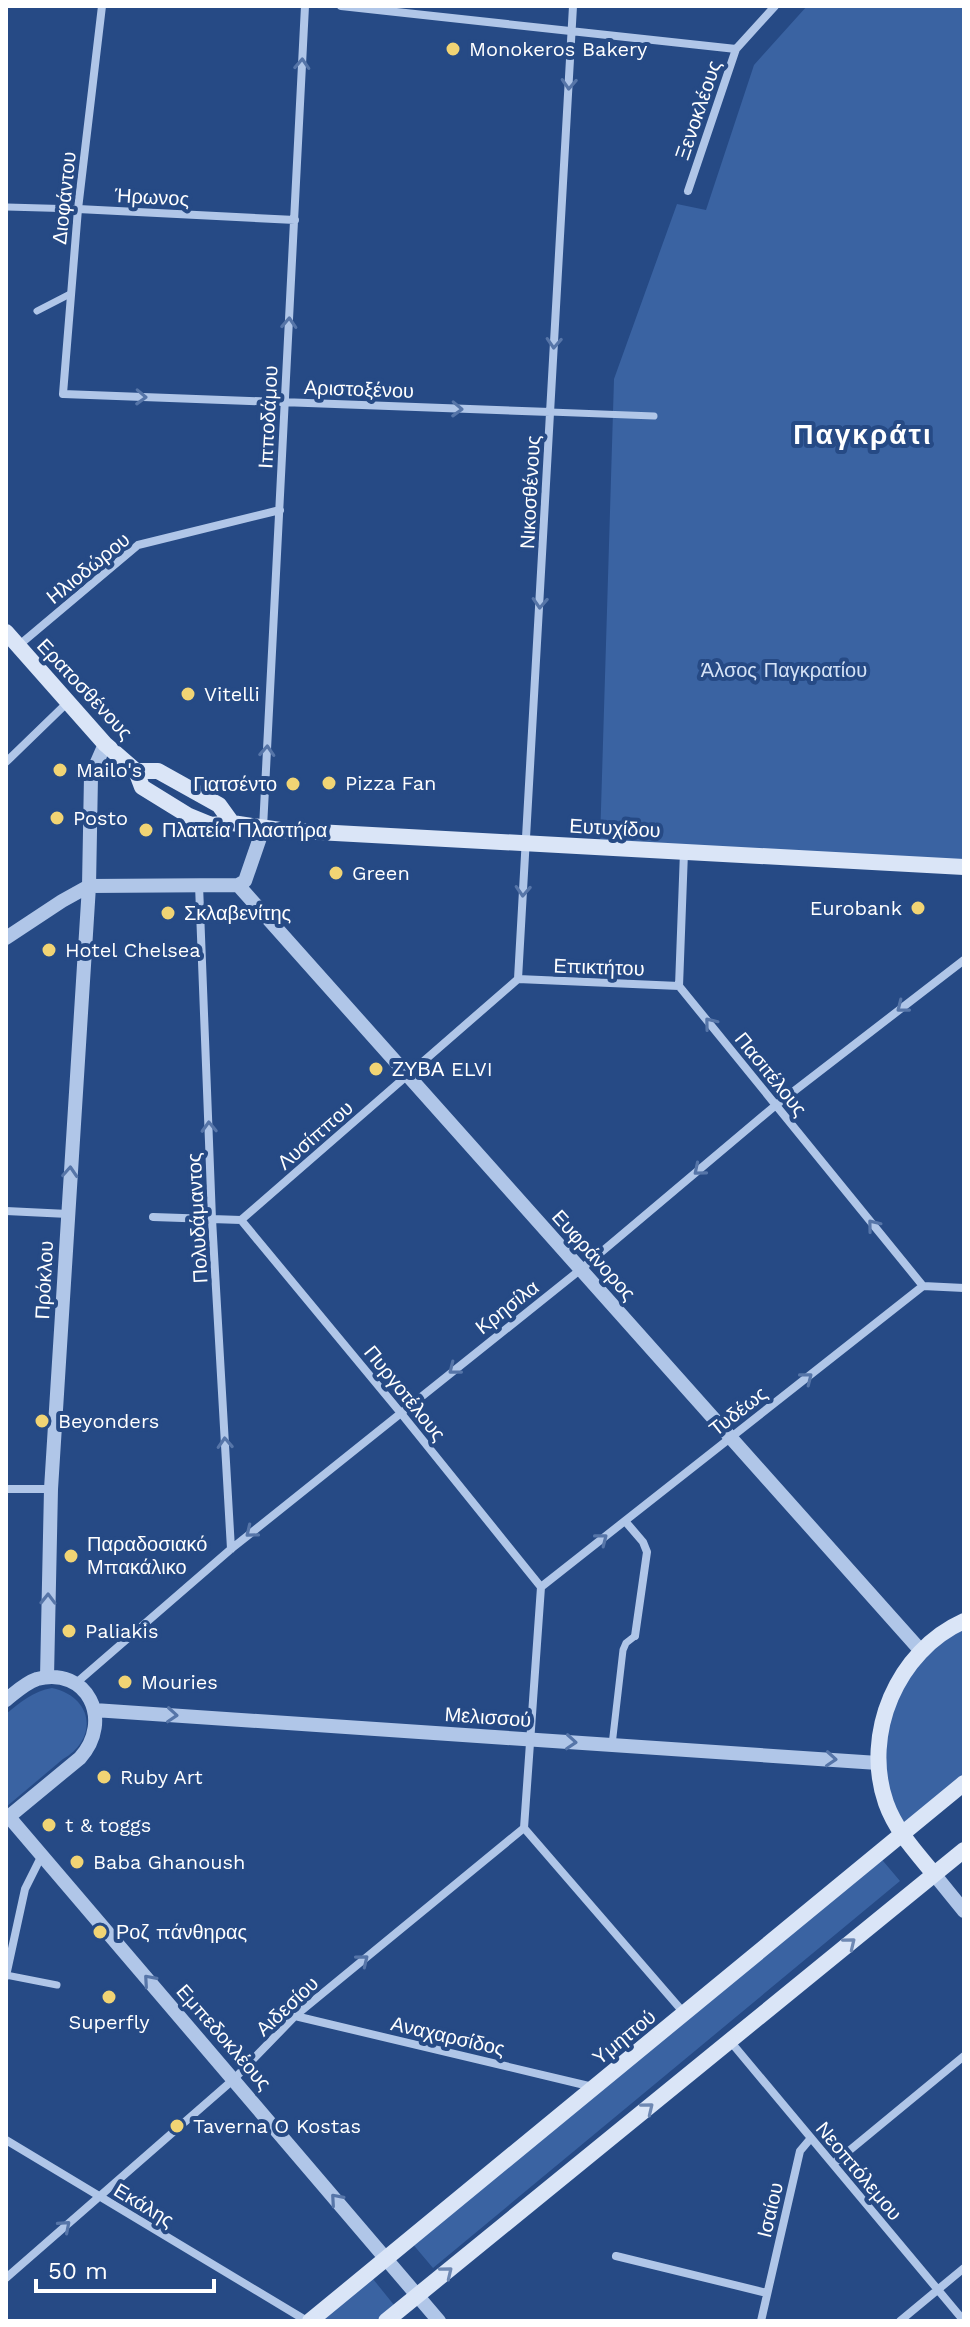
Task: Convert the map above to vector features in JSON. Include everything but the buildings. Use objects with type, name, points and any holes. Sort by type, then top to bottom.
[{"type":"main road","name":"Ερατοσθένους","points":[[6,632],[105,744],[136,771],[142,787],[189,816],[211,825],[232,823],[263,829]]},
{"type":"main road","name":"Ερατοσθένους","points":[[136,771],[158,771],[170,777],[219,805],[232,823]]},
{"type":"main road","name":"Ευτυχίδου","points":[[263,829],[964,867]]},
{"type":"main road","points":[[934,1874],[901,1835],[887,1805],[878,1763],[878,1745],[883,1718],[898,1680],[921,1651],[964,1621]]},
{"type":"main road","name":"Υμηττού","points":[[309,2321],[964,1783]]},
{"type":"main road","points":[[386,2321],[964,1850]]},
{"type":"street","name":"Διοφάντου","points":[[63,394],[78,209],[102,6]]},
{"type":"street","name":"Ιπποδάμου","points":[[263,829],[305,6]]},
{"type":"street","points":[[341,6],[415,9],[736,49]]},
{"type":"street","name":"Νικοσθένους","points":[[518,979],[573,6]]},
{"type":"street","name":"Ξενοκλέους","points":[[688,191],[736,49],[775,6]]},
{"type":"street","name":"Ήρωνος","points":[[7,207],[295,220]]},
{"type":"street","points":[[37,311],[70,294]]},
{"type":"street","name":"Αριστοξένου","points":[[63,394],[654,416]]},
{"type":"street","name":"Ηλιοδώρου","points":[[18,646],[138,545],[280,510]]},
{"type":"street","points":[[6,762],[68,702]]},
{"type":"street","points":[[89,886],[91,776],[105,744]]},
{"type":"street","points":[[6,938],[89,886],[238,885],[245,881],[263,829]]},
{"type":"street","points":[[679,986],[684,852]]},
{"type":"street","name":"Πολυδάμαντος","points":[[199,885],[212,1219],[231,1549]]},
{"type":"street","name":"Ευφράνορος","points":[[238,885],[921,1651]]},
{"type":"street","name":"Πρόκλου","points":[[47,1677],[51,1489],[89,886]]},
{"type":"street","name":"Κρησίλα","points":[[75,1684],[231,1549],[580,1270],[776,1105],[964,960]]},
{"type":"street","name":"Επικτήτου","points":[[518,979],[679,986]]},
{"type":"street","name":"Λυσίππου","points":[[241,1220],[518,979]]},
{"type":"street","name":"Πασιτέλους","points":[[679,986],[923,1286]]},
{"type":"street","points":[[6,1211],[68,1214]]},
{"type":"street","points":[[153,1217],[241,1220]]},
{"type":"street","name":"Πυργοτέλους","points":[[241,1220],[541,1587]]},
{"type":"street","points":[[923,1286],[964,1288]]},
{"type":"street","name":"Τυδέως","points":[[541,1587],[923,1286]]},
{"type":"street","points":[[6,1489],[51,1489]]},
{"type":"street","points":[[612,1745],[623,1650],[635,1636],[647,1552],[643,1542],[625,1521]]},
{"type":"street","points":[[541,1587],[524,1828],[684,2013]]},
{"type":"street","points":[[6,1700],[34,1680],[62,1678],[86,1693],[97,1720],[95,1734],[80,1758],[7,1818]]},
{"type":"street","name":"Μελισσού","points":[[94,1710],[878,1763]]},
{"type":"street","name":"Εμπεδοκλέους","points":[[7,1818],[42,1855],[439,2321]]},
{"type":"street","name":"Αιδεσίου","points":[[6,2278],[234,2079],[295,2016],[524,1828]]},
{"type":"street","points":[[42,1855],[25,1889],[6,1975],[57,1985]]},
{"type":"street","points":[[934,1874],[964,1911]]},
{"type":"street","name":"Αναχαρσίδος","points":[[295,2016],[594,2087]]},
{"type":"street","name":"Νεοπτόλεμου","points":[[730,2041],[964,2321]]},
{"type":"street","points":[[833,2164],[964,2056]]},
{"type":"street","name":"Ισαίου","points":[[761,2321],[800,2151],[811,2138]]},
{"type":"street","name":"Εκάλης","points":[[6,2140],[309,2321]]},
{"type":"street","points":[[616,2256],[767,2293]]},
{"type":"street","points":[[900,2321],[964,2268]]},
{"type":"green space","name":"Άλσος Παγκρατίου","points":[[807,6],[964,6],[964,860],[600,842],[614,379],[677,204],[706,210],[754,65]]},
{"type":"green space","points":[[964,1621],[964,1783],[901,1835],[878,1763],[898,1680]]},
{"type":"green space","points":[[52,1688],[76,1700],[83,1709],[86,1730],[75,1750],[6,1807],[6,1714],[33,1694]]},
{"type":"green space","points":[[878,1855],[900,1881],[433,2268],[411,2242]]},
{"type":"green space","points":[[369,2274],[394,2305],[375,2321],[313,2321]]},
{"type":"place","name":"Monokeros Bakery","points":[[453,49]]},
{"type":"place","name":"Vitelli","points":[[188,694]]},
{"type":"place","name":"Mailo's","points":[[60,770]]},
{"type":"place","name":"Pizza Fan","points":[[329,783]]},
{"type":"place","name":"Γιατσέντο","points":[[293,784]]},
{"type":"place","name":"Posto","points":[[57,818]]},
{"type":"place","name":"Πλατεία Πλαστήρα","points":[[146,830]]},
{"type":"place","name":"Green","points":[[336,873]]},
{"type":"place","name":"Eurobank","points":[[918,908]]},
{"type":"place","name":"Σκλαβενίτης","points":[[168,913]]},
{"type":"place","name":"Hotel Chelsea","points":[[49,950]]},
{"type":"place","name":"ΖΥΒΑ ELVI","points":[[376,1069]]},
{"type":"place","name":"Beyonders","points":[[42,1421]]},
{"type":"place","name":"Παραδοσιακό Μπακάλικο","points":[[71,1556]]},
{"type":"place","name":"Paliakis","points":[[69,1631]]},
{"type":"place","name":"Mouries","points":[[125,1682]]},
{"type":"place","name":"Ruby Art","points":[[104,1777]]},
{"type":"place","name":"t & toggs","points":[[49,1825]]},
{"type":"place","name":"Baba Ghanoush","points":[[77,1862]]},
{"type":"place","name":"Ροζ πάνθηρας","points":[[100,1932]]},
{"type":"place","name":"Superfly","points":[[109,1997]]},
{"type":"place","name":"Taverna O Kostas","points":[[177,2126]]},
{"type":"district","name":"Παγκράτι","points":[[863,434]]}]
